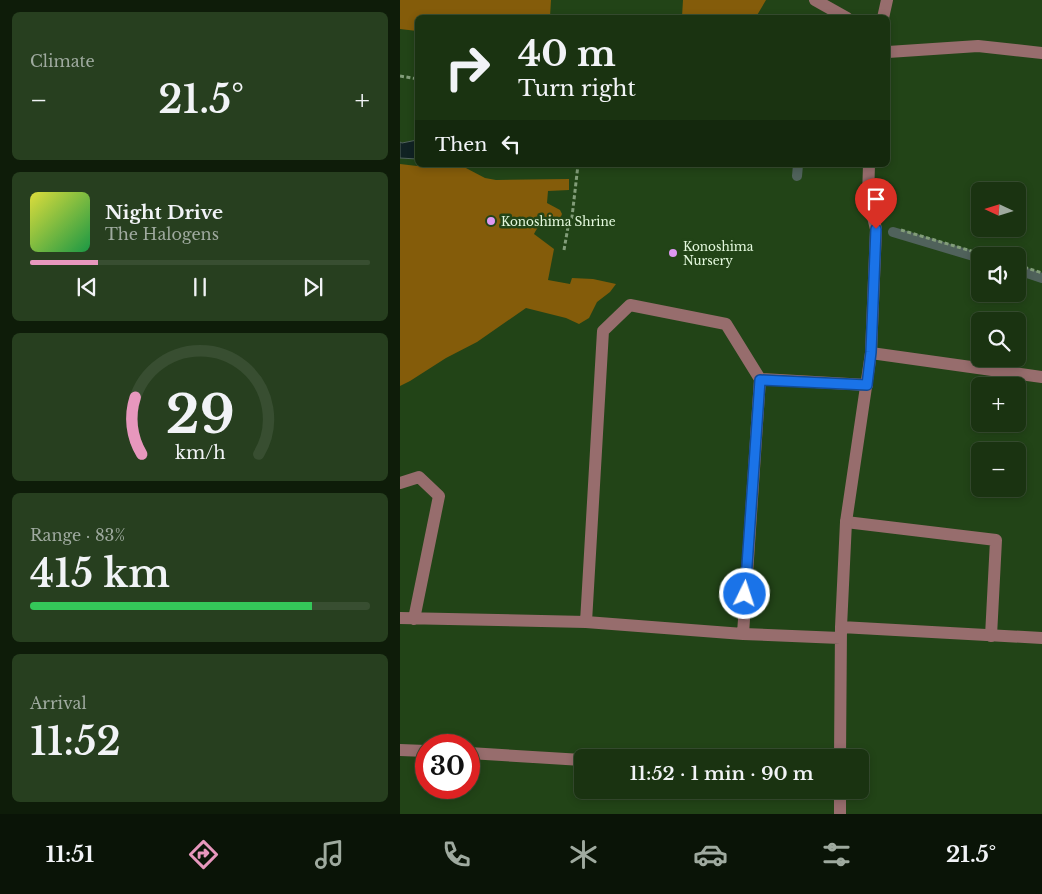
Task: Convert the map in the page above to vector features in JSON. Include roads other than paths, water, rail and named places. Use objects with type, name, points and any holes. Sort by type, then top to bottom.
[{"type":"street","points":[[815,0],[842,15]]},
{"type":"street","points":[[884,15],[887,0]]},
{"type":"street","points":[[890,52],[978,46],[1042,53]]},
{"type":"street","points":[[840,749],[841,632],[846,522],[871,352],[876,229],[868,197],[869,167]]},
{"type":"street","points":[[586,622],[603,331],[630,305],[726,324],[760,380],[743,634]]},
{"type":"street","points":[[871,352],[1042,377]]},
{"type":"street","points":[[760,380],[867,385]]},
{"type":"street","points":[[400,483],[419,477],[439,496],[414,619]]},
{"type":"street","points":[[846,522],[996,540],[991,636]]},
{"type":"street","points":[[400,618],[586,622],[743,634],[841,632],[1042,638]]},
{"type":"street","points":[[400,750],[415,751]]},
{"type":"street","points":[[480,755],[574,760]]},
{"type":"street","points":[[840,799],[840,814]]},
{"type":"waterway","points":[[797,176],[798,167]]},
{"type":"waterway","points":[[893,232],[971,255]]},
{"type":"waterway","points":[[1026,273],[1042,278]]},
{"type":"place","name":"Konoshima Shrine","points":[[491,221]]},
{"type":"place","name":"Konoshima Nursery","points":[[673,253]]}]
